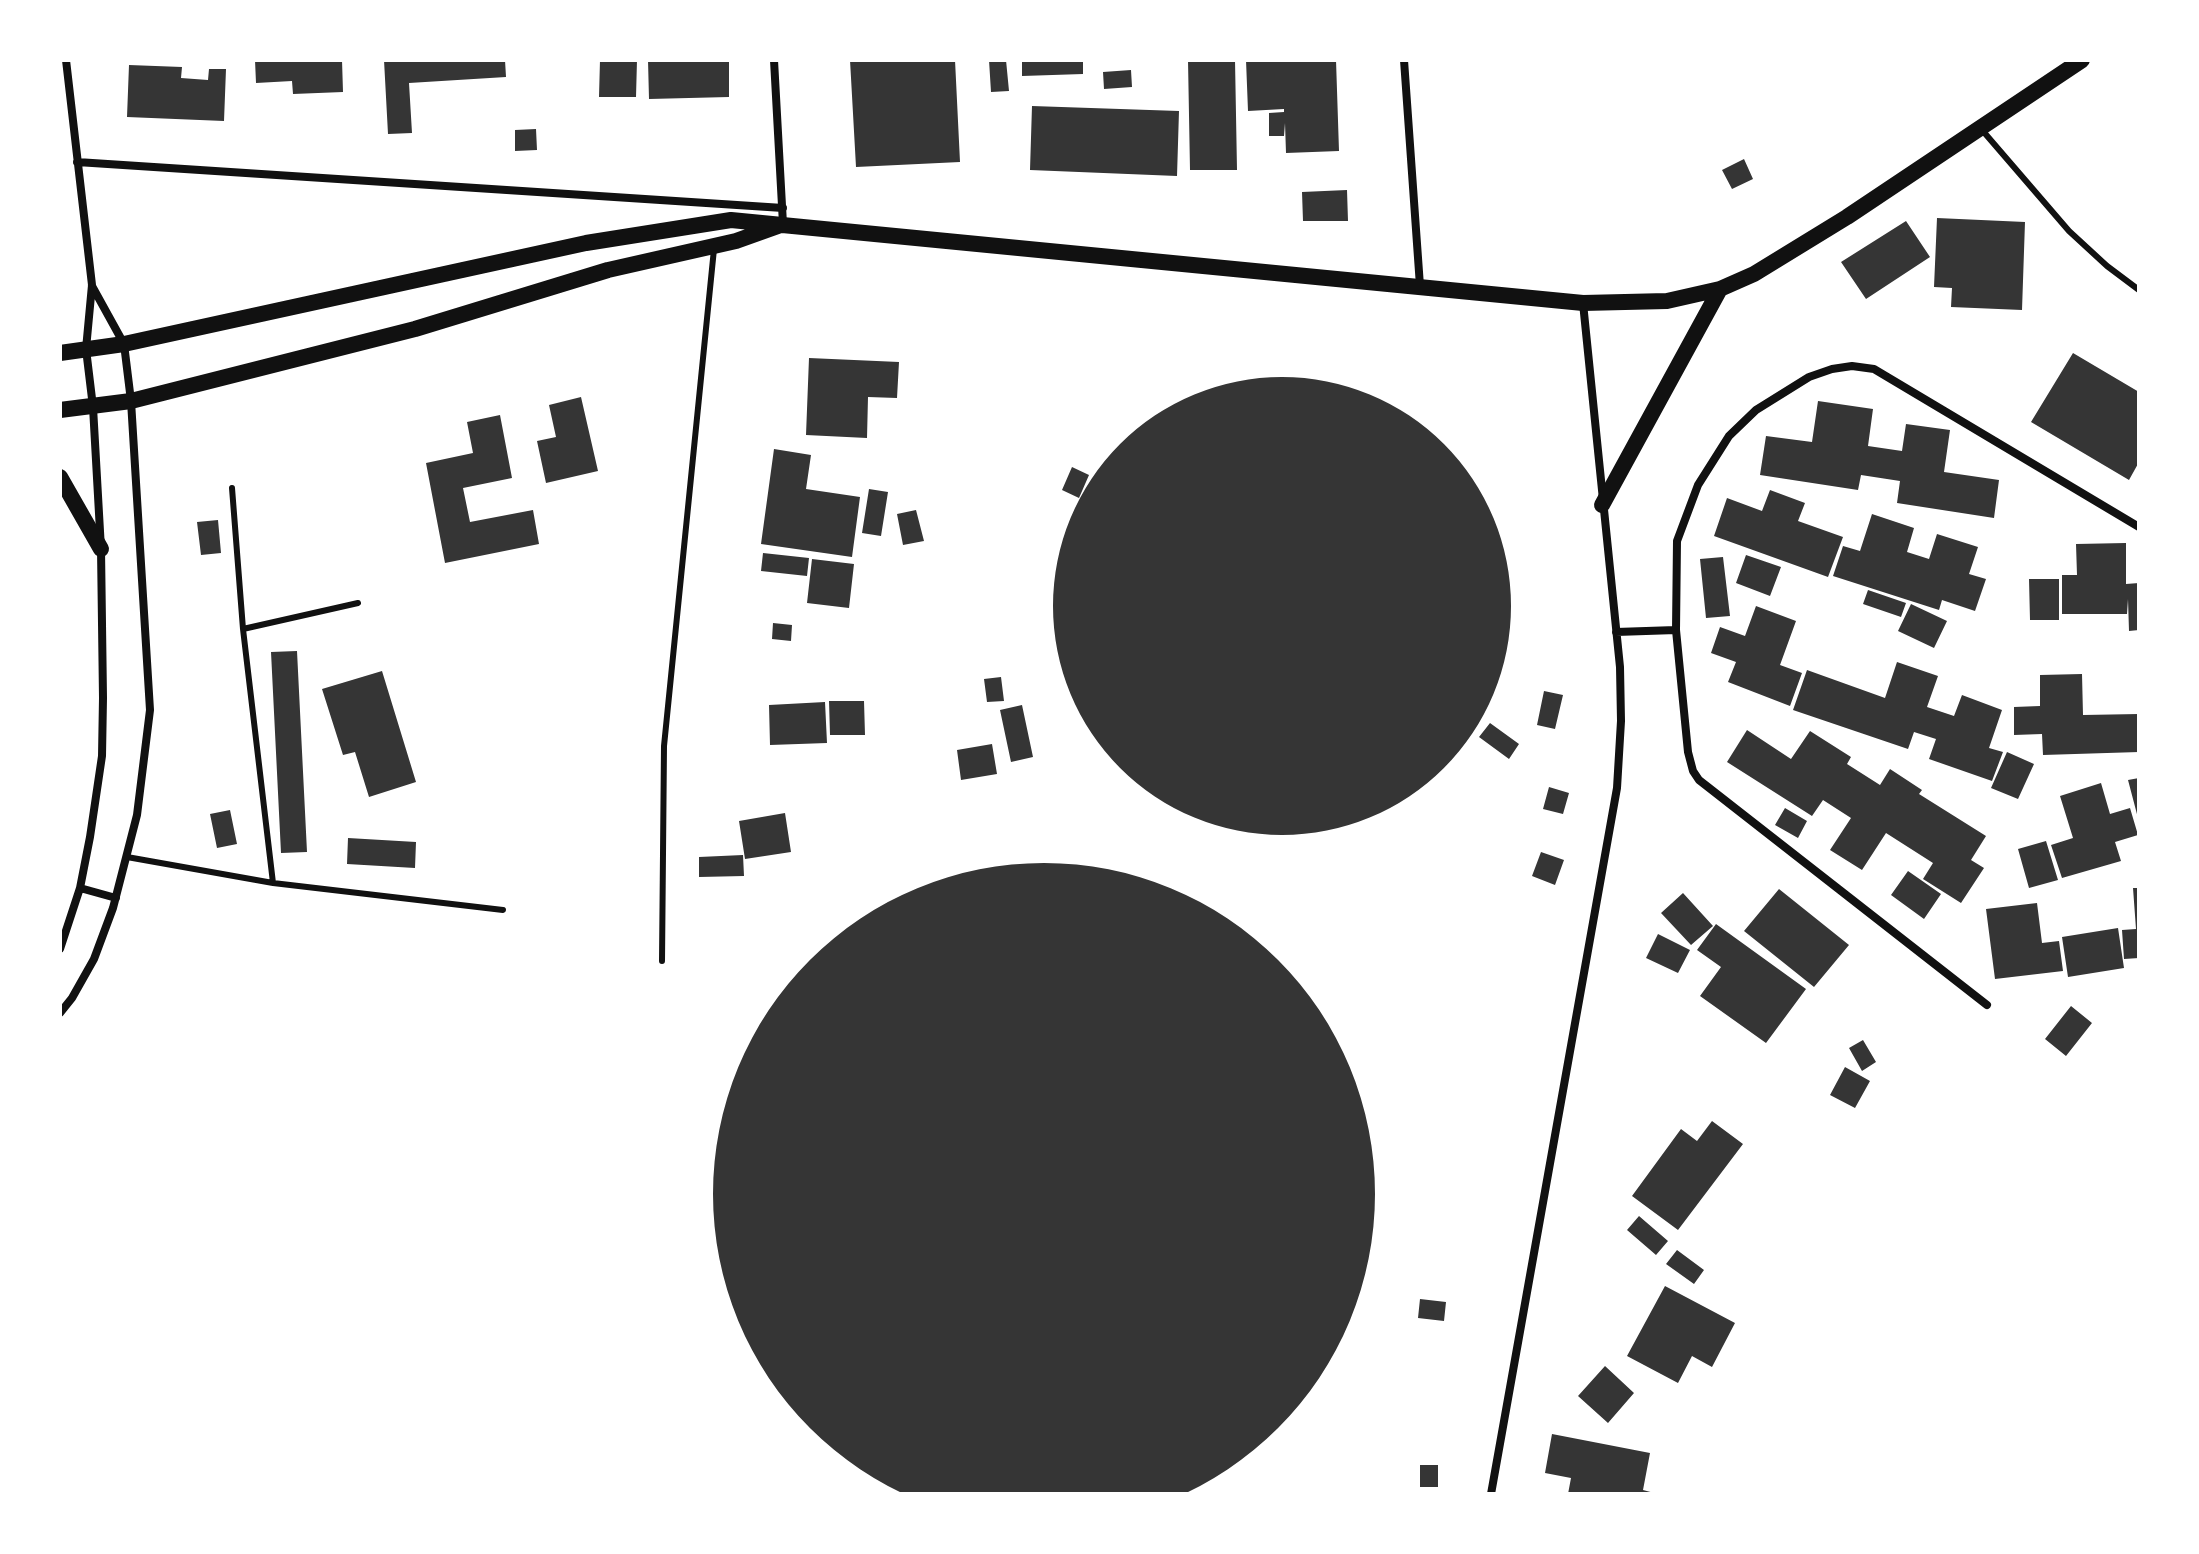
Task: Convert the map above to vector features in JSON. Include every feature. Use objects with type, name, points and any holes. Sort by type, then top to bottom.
[{"type":"main road","points":[[60,353],[124,344],[586,243],[703,223],[783,216],[1583,303],[1667,301],[1720,289],[1754,274],[1847,217],[2082,60]]},
{"type":"main road","points":[[60,410],[131,401],[415,329],[608,270],[718,245],[783,216]]},
{"type":"main road","points":[[1602,505],[1720,289]]},
{"type":"main road","points":[[60,477],[101,549]]},
{"type":"street","points":[[60,949],[80,888],[102,756],[101,549],[93,407],[86,349],[92,285],[66,60]]},
{"type":"street","points":[[77,162],[783,216],[774,60]]},
{"type":"street","points":[[1404,60],[1420,287]]},
{"type":"street","points":[[60,1013],[94,959],[116,898],[137,815],[150,710],[131,401],[124,344],[92,285]]},
{"type":"street","points":[[1491,1494],[1617,788],[1621,721],[1616,632],[1583,303]]},
{"type":"street","points":[[1987,1005],[1699,780],[1688,752],[1676,630],[1677,541],[1698,485],[1729,436],[1756,410],[1809,377],[1852,366],[1874,369],[2139,527]]},
{"type":"street","points":[[1616,632],[1676,630]]},
{"type":"street","points":[[80,888],[116,898]]},
{"type":"lane","points":[[1980,127],[2069,231],[2139,290]]},
{"type":"lane","points":[[662,961],[664,746],[718,245]]},
{"type":"lane","points":[[232,488],[243,629],[273,883]]},
{"type":"lane","points":[[243,629],[358,603]]},
{"type":"lane","points":[[127,857],[273,883],[503,910]]},
{"type":"building","points":[[255,60],[342,60],[343,92],[293,94],[292,81],[256,83]]},
{"type":"building","points":[[384,60],[505,60],[506,77],[409,83],[412,133],[388,134]]},
{"type":"building","points":[[600,60],[637,60],[636,97],[599,97]]},
{"type":"building","points":[[648,60],[729,60],[729,97],[649,99]]},
{"type":"building","points":[[850,60],[955,60],[960,162],[856,167]]},
{"type":"building","points":[[989,60],[1006,60],[1009,91],[991,92]]},
{"type":"building","points":[[1022,60],[1083,60],[1083,74],[1022,76]]},
{"type":"building","points":[[1188,60],[1235,60],[1237,170],[1190,170]]},
{"type":"building","points":[[1246,60],[1336,60],[1339,151],[1286,153],[1285,123],[1284,136],[1269,136],[1269,113],[1284,112],[1284,109],[1248,111]]},
{"type":"building","points":[[129,65],[182,67],[181,78],[208,80],[209,69],[226,69],[224,121],[127,117]]},
{"type":"building","points":[[1131,70],[1132,87],[1104,89],[1103,72]]},
{"type":"building","points":[[1032,106],[1179,111],[1177,176],[1030,170]]},
{"type":"building","points":[[536,129],[537,150],[515,151],[515,130]]},
{"type":"building","points":[[1744,159],[1753,179],[1732,189],[1722,170]]},
{"type":"building","points":[[1347,190],[1348,221],[1303,221],[1302,192]]},
{"type":"building","points":[[1937,218],[2025,222],[2022,310],[1951,307],[1952,288],[1934,287]]},
{"type":"building","points":[[1906,221],[1930,257],[1866,299],[1841,262]]},
{"type":"building","points":[[2073,353],[2139,392],[2139,462],[2129,480],[2031,422]]},
{"type":"building","points":[[809,358],[899,362],[897,398],[868,397],[867,438],[806,435]]},
{"type":"building","points":[[1282,377],[1327,381],[1370,394],[1409,415],[1444,444],[1473,479],[1494,518],[1507,561],[1511,606],[1507,651],[1494,694],[1473,733],[1444,768],[1409,797],[1370,818],[1327,831],[1282,835],[1237,831],[1194,818],[1155,797],[1120,768],[1091,733],[1070,694],[1057,651],[1053,606],[1057,561],[1070,518],[1091,479],[1120,444],[1155,415],[1194,394],[1237,381]]},
{"type":"building","points":[[581,397],[598,471],[546,483],[537,441],[556,437],[549,405]]},
{"type":"building","points":[[1818,401],[1873,409],[1868,446],[1902,451],[1906,424],[1950,430],[1944,472],[1999,480],[1994,518],[1897,503],[1900,481],[1861,475],[1858,490],[1760,475],[1766,436],[1812,442]]},
{"type":"building","points":[[500,415],[512,478],[463,488],[470,522],[533,510],[539,544],[445,563],[426,463],[473,453],[467,422]]},
{"type":"building","points":[[774,449],[811,455],[806,489],[860,497],[852,557],[761,544]]},
{"type":"building","points":[[1072,467],[1089,475],[1079,498],[1062,490]]},
{"type":"building","points":[[869,489],[888,492],[881,536],[862,533]]},
{"type":"building","points":[[1770,490],[1805,503],[1798,521],[1843,537],[1828,577],[1714,536],[1727,498],[1762,511]]},
{"type":"building","points":[[916,510],[924,541],[903,545],[897,514]]},
{"type":"building","points":[[1872,514],[1914,528],[1907,552],[1929,559],[1937,534],[1978,547],[1969,574],[1986,579],[1975,611],[1942,600],[1939,610],[1833,576],[1843,546],[1860,551]]},
{"type":"building","points":[[218,520],[221,553],[201,555],[197,522]]},
{"type":"building","points":[[2126,543],[2126,584],[2139,583],[2139,630],[2129,631],[2128,599],[2127,614],[2062,614],[2062,575],[2077,575],[2076,544]]},
{"type":"building","points":[[763,553],[809,558],[807,576],[761,571]]},
{"type":"building","points":[[1746,555],[1781,567],[1770,596],[1736,583]]},
{"type":"building","points":[[1723,557],[1730,616],[1706,618],[1700,559]]},
{"type":"building","points":[[812,559],[854,564],[849,608],[807,603]]},
{"type":"building","points":[[2029,579],[2059,579],[2059,620],[2030,620]]},
{"type":"building","points":[[1868,590],[1906,603],[1901,617],[1863,604]]},
{"type":"building","points":[[1911,604],[1947,621],[1934,648],[1898,631]]},
{"type":"building","points":[[1756,606],[1796,621],[1780,665],[1802,673],[1790,706],[1728,682],[1736,662],[1711,653],[1720,627],[1745,636]]},
{"type":"building","points":[[773,623],[792,625],[791,641],[772,639]]},
{"type":"building","points":[[297,651],[307,852],[281,853],[271,652]]},
{"type":"building","points":[[1897,662],[1938,676],[1927,707],[1954,716],[1962,695],[2002,710],[1989,748],[2003,752],[1992,781],[1929,759],[1936,739],[1914,732],[1908,749],[1793,710],[1807,670],[1885,698]]},
{"type":"building","points":[[382,671],[416,782],[369,797],[355,752],[343,755],[322,689]]},
{"type":"building","points":[[2082,674],[2083,715],[2139,714],[2139,752],[2043,755],[2042,734],[2014,735],[2014,707],[2040,706],[2040,675]]},
{"type":"building","points":[[1001,677],[1004,701],[987,702],[984,679]]},
{"type":"building","points":[[1544,691],[1563,695],[1555,729],[1537,725]]},
{"type":"building","points":[[829,701],[864,701],[865,735],[830,735]]},
{"type":"building","points":[[825,702],[827,743],[770,745],[769,705]]},
{"type":"building","points":[[1022,705],[1033,757],[1011,762],[1000,710]]},
{"type":"building","points":[[1490,723],[1519,744],[1509,759],[1479,737]]},
{"type":"building","points":[[1747,730],[1791,759],[1810,731],[1851,757],[1847,764],[1880,785],[1890,769],[1922,790],[1919,794],[1986,836],[1971,860],[1984,868],[1961,903],[1923,879],[1933,863],[1886,833],[1862,870],[1830,850],[1851,818],[1823,800],[1812,816],[1727,762]]},
{"type":"building","points":[[992,744],[997,774],[961,780],[957,750]]},
{"type":"building","points":[[2007,752],[2034,764],[2018,799],[1991,788]]},
{"type":"building","points":[[2139,778],[2139,818],[2138,818],[2128,780]]},
{"type":"building","points":[[2101,783],[2110,814],[2130,808],[2138,835],[2115,842],[2121,861],[2062,878],[2051,845],[2073,838],[2060,796]]},
{"type":"building","points":[[1549,787],[1569,793],[1563,814],[1543,809]]},
{"type":"building","points":[[1785,808],[1807,821],[1798,838],[1775,825]]},
{"type":"building","points":[[230,810],[237,844],[217,848],[210,814]]},
{"type":"building","points":[[785,813],[791,852],[745,859],[739,821]]},
{"type":"building","points":[[348,838],[416,842],[415,868],[347,864]]},
{"type":"building","points":[[2046,841],[2058,880],[2029,888],[2018,849]]},
{"type":"building","points":[[1541,852],[1564,860],[1555,885],[1532,876]]},
{"type":"building","points":[[743,855],[744,876],[699,877],[699,857]]},
{"type":"building","points":[[1044,863],[1109,869],[1171,888],[1228,919],[1278,960],[1319,1010],[1350,1067],[1369,1129],[1375,1194],[1369,1259],[1350,1321],[1319,1378],[1278,1428],[1228,1469],[1171,1500],[1109,1519],[1044,1525],[979,1519],[917,1500],[860,1469],[810,1428],[769,1378],[738,1321],[719,1259],[713,1194],[719,1129],[738,1067],[769,1010],[810,960],[860,919],[917,888],[979,869]]},
{"type":"building","points":[[1908,871],[1941,894],[1924,919],[1891,895]]},
{"type":"building","points":[[2133,888],[2139,888],[2139,958],[2124,959],[2122,930],[2136,929]]},
{"type":"building","points":[[1779,889],[1849,945],[1814,987],[1744,931]]},
{"type":"building","points":[[1683,893],[1713,926],[1691,945],[1661,913]]},
{"type":"building","points":[[2037,903],[2042,943],[2059,941],[2063,971],[1995,979],[1986,909]]},
{"type":"building","points":[[1716,924],[1806,989],[1766,1043],[1700,996],[1721,967],[1697,950]]},
{"type":"building","points":[[2118,928],[2124,968],[2068,977],[2062,937]]},
{"type":"building","points":[[1658,934],[1690,950],[1678,973],[1646,958]]},
{"type":"building","points":[[2071,1006],[2092,1023],[2066,1056],[2045,1039]]},
{"type":"building","points":[[1863,1040],[1876,1062],[1862,1071],[1849,1048]]},
{"type":"building","points":[[1845,1067],[1870,1081],[1855,1108],[1830,1095]]},
{"type":"building","points":[[1712,1121],[1743,1144],[1678,1230],[1632,1196],[1681,1129],[1697,1141]]},
{"type":"building","points":[[1639,1216],[1668,1241],[1656,1255],[1627,1230]]},
{"type":"building","points":[[1677,1250],[1704,1270],[1694,1284],[1666,1264]]},
{"type":"building","points":[[1665,1286],[1735,1323],[1712,1367],[1692,1356],[1678,1383],[1627,1356]]},
{"type":"building","points":[[1420,1299],[1446,1302],[1444,1321],[1418,1318]]},
{"type":"building","points":[[1605,1366],[1634,1393],[1608,1423],[1578,1396]]},
{"type":"building","points":[[1552,1434],[1650,1453],[1643,1490],[1658,1494],[1568,1494],[1571,1478],[1545,1473]]},
{"type":"building","points":[[1420,1465],[1438,1465],[1438,1487],[1420,1487]]}]
